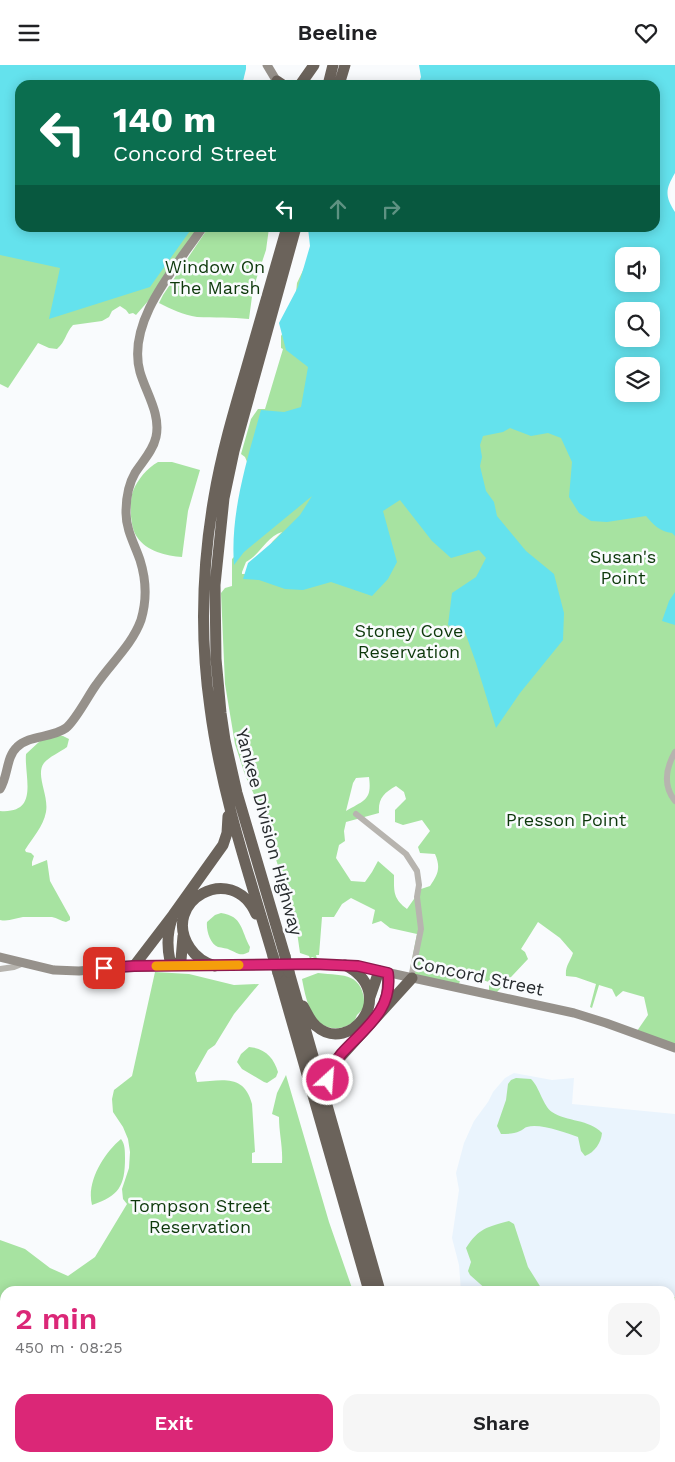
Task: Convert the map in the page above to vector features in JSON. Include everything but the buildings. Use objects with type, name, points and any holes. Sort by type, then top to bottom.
[{"type":"highway","points":[[302,80],[314,65]]},
{"type":"highway","points":[[329,80],[333,65]]},
{"type":"highway","points":[[340,80],[344,65]]},
{"type":"highway","name":"Yankee Division Highway","points":[[288,232],[226,440],[210,519],[205,576],[204,645],[207,687],[216,745],[230,810],[285,973],[379,1286]]},
{"type":"highway","name":"Yankee Division Highway","points":[[279,956],[225,740],[216,659],[215,585],[220,526],[232,459],[288,232]]},
{"type":"highway","points":[[134,966],[220,850],[227,833],[228,814],[216,745]]},
{"type":"highway","points":[[173,915],[168,939],[168,951],[170,961],[177,965],[181,960],[185,913],[195,898],[212,889],[232,890],[244,897],[254,910],[279,956]]},
{"type":"highway","points":[[183,933],[186,943],[195,954],[206,963],[215,966]]},
{"type":"highway","points":[[345,965],[360,975],[368,988],[370,998]]},
{"type":"highway","points":[[381,1010],[387,993],[383,972]]},
{"type":"highway","points":[[285,973],[314,1025],[325,1031],[340,1033],[357,1026],[366,1015],[370,998],[383,972]]},
{"type":"highway","name":"Yankee Division Highway","points":[[285,973],[368,1286]]},
{"type":"highway","points":[[347,1177],[329,1098],[328,1078],[332,1066],[340,1056],[411,978]]},
{"type":"street","points":[[267,65],[276,80]]},
{"type":"street","points":[[0,789],[12,754],[19,745],[58,732],[71,723],[97,683],[134,635],[142,617],[145,601],[144,579],[140,560],[128,528],[126,504],[131,482],[156,438],[157,426],[150,397],[140,372],[139,348],[141,328],[152,302],[200,232]]},
{"type":"street","points":[[675,752],[667,773],[669,793],[675,801]]},
{"type":"street","points":[[356,814],[406,853],[417,871],[419,885],[416,897],[421,929],[411,978]]},
{"type":"street","name":"Concord Street","points":[[0,957],[54,970],[78,971],[134,966],[177,965],[345,965],[574,1013],[675,1048]]},
{"type":"street","points":[[0,969],[24,963]]},
{"type":"shaded area","points":[[514,1073],[552,1080],[574,1078],[572,1104],[675,1114],[675,1286],[461,1286],[459,1265],[452,1238],[459,1190],[456,1173],[464,1143],[474,1121],[493,1092],[505,1078]]},
{"type":"green space","points":[[0,65],[246,65],[243,80],[15,80],[15,232],[195,232],[149,300],[136,315],[133,313],[129,314],[120,306],[102,321],[73,325],[57,349],[38,343],[8,388],[0,384]]},
{"type":"green space","name":"Window On The Marsh","points":[[205,232],[268,232],[266,250],[253,289],[249,319],[197,317],[182,313],[159,303]]},
{"type":"green space","points":[[306,264],[471,441],[492,425],[555,429],[640,512],[675,532],[675,1045],[637,1031],[648,1015],[644,997],[623,991],[616,997],[612,989],[599,985],[592,1008],[590,1007],[596,984],[576,977],[566,976],[567,967],[573,953],[560,938],[538,922],[521,949],[525,952],[528,959],[497,992],[489,991],[489,982],[462,974],[459,984],[415,975],[410,970],[417,934],[390,928],[381,921],[372,924],[375,910],[351,898],[342,904],[334,917],[322,917],[319,955],[316,955],[317,959],[312,957],[310,959],[309,956],[300,953],[295,918],[257,801],[245,775],[235,744],[225,684],[221,593],[225,588],[232,586],[232,559],[235,556],[250,469],[245,457],[241,454],[251,419],[258,409],[265,409],[283,349],[281,348],[281,336],[294,312],[297,283]],"holes":[[[282,532],[248,574],[242,574],[246,562],[276,534]],[[369,777],[368,795],[366,799],[346,811],[356,778]],[[396,786],[404,792],[406,799],[395,810],[395,822],[403,825],[422,820],[430,831],[418,847],[420,853],[435,854],[438,863],[437,874],[430,886],[421,889],[407,909],[395,894],[394,875],[378,861],[365,882],[351,881],[336,858],[339,845],[345,841],[344,831],[346,822],[379,813],[380,803],[385,794]]]},
{"type":"green space","points":[[158,462],[172,462],[200,470],[188,511],[182,557],[164,554],[151,549],[141,542],[133,528],[131,508],[133,491],[143,474]]},
{"type":"green space","points":[[58,735],[69,739],[67,747],[44,763],[41,779],[46,799],[45,817],[25,850],[34,856],[32,866],[47,860],[50,881],[70,920],[66,922],[54,917],[23,917],[0,920],[0,811],[21,807],[27,792],[26,754],[40,741]]},
{"type":"green space","points":[[221,913],[234,917],[240,925],[250,947],[249,952],[239,954],[218,947],[213,943],[208,933],[207,922],[215,915]]},
{"type":"green space","name":"Tompson Street Reservation","points":[[155,972],[189,974],[234,985],[259,984],[234,1014],[215,1045],[208,1050],[195,1073],[197,1082],[223,1080],[237,1083],[243,1087],[252,1104],[255,1152],[252,1153],[252,1163],[282,1163],[279,1117],[272,1114],[277,1093],[286,1075],[329,1222],[351,1286],[0,1286],[0,1240],[25,1249],[50,1268],[68,1276],[95,1257],[127,1204],[123,1199],[122,1189],[129,1168],[130,1152],[128,1139],[123,1127],[113,1112],[112,1099],[114,1090],[132,1076]]},
{"type":"green space","points":[[318,973],[351,978],[361,987],[365,1007],[357,1015],[354,1022],[341,1028],[330,1028],[316,1019],[308,1004],[302,979]]},
{"type":"green space","points":[[249,1047],[260,1049],[271,1058],[278,1072],[276,1077],[267,1083],[242,1069],[237,1062],[241,1054]]},
{"type":"green space","points":[[516,1078],[531,1079],[546,1106],[552,1112],[564,1118],[597,1128],[602,1133],[595,1150],[585,1156],[581,1151],[578,1137],[546,1127],[532,1126],[515,1133],[501,1134],[497,1126],[506,1100],[508,1084]]},
{"type":"green space","points":[[121,1139],[125,1155],[122,1183],[119,1189],[109,1198],[92,1205],[91,1196],[94,1178],[108,1152]]},
{"type":"green space","points":[[509,1221],[514,1224],[528,1267],[540,1286],[482,1286],[470,1275],[468,1271],[471,1262],[466,1248],[480,1232]]},
{"type":"water","points":[[0,65],[246,65],[243,80],[15,80],[15,232],[189,232],[150,287],[49,319],[60,268],[0,255]]},
{"type":"water","points":[[419,65],[675,65],[675,173],[669,184],[668,197],[675,212],[675,536],[657,527],[646,516],[607,522],[591,521],[579,513],[569,497],[572,462],[561,438],[548,433],[531,436],[510,428],[503,432],[483,436],[480,445],[482,457],[480,466],[486,491],[494,502],[497,516],[526,551],[554,574],[564,613],[563,640],[520,693],[496,728],[465,632],[448,625],[452,593],[476,577],[486,558],[479,550],[451,558],[432,541],[400,500],[383,511],[397,562],[388,579],[372,596],[331,582],[303,590],[285,589],[259,580],[243,579],[248,563],[300,515],[312,496],[244,552],[234,565],[233,545],[237,506],[245,467],[261,410],[284,412],[301,407],[308,367],[286,350],[279,323],[298,287],[310,246],[308,232],[660,232],[660,80],[420,80]]},
{"type":"water","points":[[675,592],[675,625],[662,621],[669,601]]},
{"type":"slow traffic","points":[[156,966],[239,965]]},
{"type":"route","points":[[104,968],[177,965],[315,964],[358,966],[388,973],[387,993],[383,1008],[334,1064],[329,1073],[328,1080]]},
{"type":"park label","name":"Susan's Point","points":[[623,568]]},
{"type":"park label","name":"Stoney Cove Reservation","points":[[409,642]]},
{"type":"park label","name":"Presson Point","points":[[566,820]]}]
